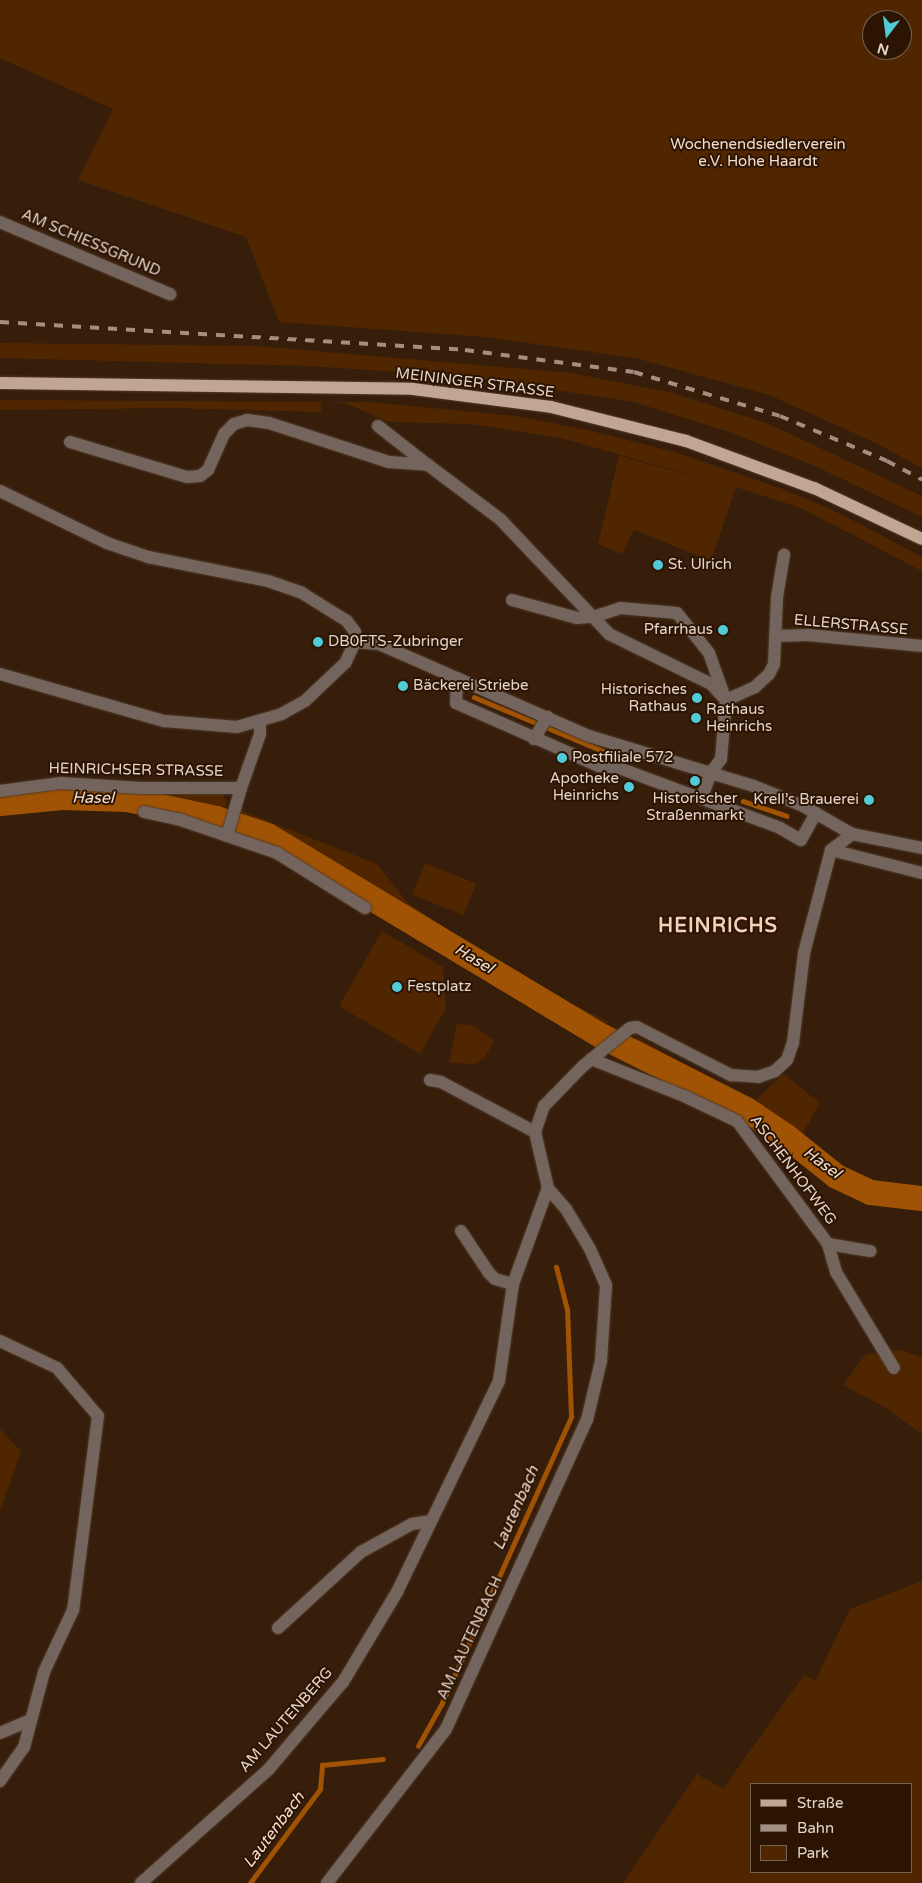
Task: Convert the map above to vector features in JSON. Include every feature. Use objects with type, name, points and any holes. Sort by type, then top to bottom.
[{"type":"main road","name":"MEININGER STRASSE","points":[[0,383],[413,389],[551,407],[686,441],[814,488],[922,539]]},
{"type":"street","name":"AM SCHIESSGRUND","points":[[0,222],[170,294]]},
{"type":"street","points":[[70,442],[187,477],[200,476],[208,470],[224,434],[234,424],[247,420],[269,423],[389,462],[428,465]]},
{"type":"street","points":[[378,426],[500,519],[609,634],[711,684],[726,700]]},
{"type":"street","points":[[0,491],[98,539],[148,557],[268,581],[302,593],[347,621],[355,632],[355,642],[345,663],[305,701],[282,714],[260,722],[214,727],[164,721],[0,674]]},
{"type":"street","points":[[726,700],[755,687],[769,674],[777,636],[774,632],[775,613],[784,555]]},
{"type":"street","points":[[512,600],[577,618],[592,618],[620,608],[677,613],[710,653],[726,700],[721,759],[712,771],[700,799]]},
{"type":"street","name":"ELLERSTRASSE","points":[[777,636],[808,635],[922,646]]},
{"type":"street","points":[[355,642],[379,644],[546,719],[625,748],[712,771],[816,813],[852,834],[922,848]]},
{"type":"street","points":[[457,678],[456,703],[536,736],[599,766],[619,768],[780,828],[802,840],[816,813]]},
{"type":"street","points":[[536,736],[546,719]]},
{"type":"street","name":"HEINRICHSER STRASSE","points":[[227,836],[260,734],[260,722]]},
{"type":"street","points":[[619,768],[625,748]]},
{"type":"street","name":"HEINRICHSER STRASSE","points":[[0,791],[60,782],[141,788],[241,788]]},
{"type":"street","points":[[144,812],[227,836],[277,853],[366,908]]},
{"type":"street","points":[[548,1188],[535,1132],[544,1106],[566,1080],[630,1028],[642,1028],[731,1074],[758,1077],[775,1071],[787,1060],[793,1043],[804,953],[831,850],[852,834]]},
{"type":"street","points":[[831,850],[922,873]]},
{"type":"street","name":"ASCHENHOFWEG","points":[[595,1055],[738,1121],[828,1244],[836,1272],[894,1368]]},
{"type":"street","points":[[430,1080],[535,1132]]},
{"type":"street","name":"AM LAUTENBERG","points":[[141,1883],[268,1770],[343,1682],[397,1592],[499,1381],[512,1284],[548,1188]]},
{"type":"street","name":"AM LAUTENBACH","points":[[327,1883],[446,1729],[587,1420],[601,1361],[606,1285],[590,1249],[566,1209],[548,1188]]},
{"type":"street","points":[[461,1231],[489,1273],[496,1279],[512,1284]]},
{"type":"street","name":"ASCHENHOFWEG","points":[[828,1244],[870,1251]]},
{"type":"street","points":[[0,1341],[56,1368],[98,1416],[73,1610],[44,1672],[24,1747],[0,1780]]},
{"type":"street","points":[[278,1628],[361,1552],[412,1524],[431,1520]]},
{"type":"street","points":[[0,1733],[30,1720]]},
{"type":"green space","name":"Wochenendsiedlerverein e.V. Hohe Haardt","points":[[0,0],[922,0],[922,468],[874,442],[769,395],[635,358],[485,337],[279,322],[246,237],[78,180],[113,109],[0,58]]},
{"type":"green space","points":[[0,343],[256,346],[571,373],[673,393],[769,424],[922,496],[922,517],[813,465],[726,431],[634,402],[462,376],[308,366],[0,358]]},
{"type":"green space","points":[[0,400],[369,402],[516,416],[587,430],[678,453],[785,490],[841,514],[922,557],[922,571],[801,508],[736,487],[711,561],[634,530],[622,554],[598,544],[619,456],[715,482],[561,438],[471,424],[389,422],[345,403],[322,402],[321,412],[173,408],[0,410]]},
{"type":"green space","points":[[215,791],[223,795],[227,803],[225,810],[154,794]]},
{"type":"green space","points":[[240,810],[377,864],[407,902],[476,950],[525,981],[609,1022],[586,1041],[299,861],[298,855],[236,830]]},
{"type":"green space","points":[[425,863],[476,884],[463,915],[412,895]]},
{"type":"green space","name":"Festplatz","points":[[382,931],[443,967],[446,1008],[420,1054],[339,1006]]},
{"type":"green space","points":[[457,1024],[475,1026],[494,1041],[485,1057],[476,1064],[449,1063]]},
{"type":"green space","points":[[637,1037],[751,1105],[783,1074],[820,1103],[799,1140],[833,1162],[824,1177],[749,1123],[609,1055]]},
{"type":"green space","points":[[900,1350],[922,1357],[922,1434],[886,1408],[843,1385],[866,1354]]},
{"type":"green space","points":[[0,1429],[21,1451],[0,1511]]},
{"type":"green space","points":[[922,1581],[922,1883],[623,1883],[697,1774],[723,1789],[804,1675],[815,1681],[850,1609]]},
{"type":"waterway","points":[[474,697],[610,754]]},
{"type":"waterway","name":"Hasel","points":[[0,803],[62,797],[127,799],[216,818],[267,835],[602,1036],[746,1109],[786,1136],[836,1176],[870,1192],[922,1198]]},
{"type":"waterway","points":[[743,801],[787,816]]},
{"type":"waterway","name":"Lautenbach","points":[[418,1746],[442,1703],[571,1417],[567,1310],[556,1267]]},
{"type":"waterway","name":"Lautenbach","points":[[250,1883],[320,1789],[322,1765],[383,1759]]},
{"type":"railway","points":[[0,322],[465,350],[634,372],[780,416],[887,461],[922,480]]},
{"type":"place","name":"St. Ulrich","points":[[658,565]]},
{"type":"place","name":"Pfarrhaus","points":[[723,630]]},
{"type":"place","name":"DB0FTS-Zubringer","points":[[318,642]]},
{"type":"place","name":"Bäckerei Striebe","points":[[403,686]]},
{"type":"place","name":"Historisches Rathaus","points":[[697,698]]},
{"type":"place","name":"Rathaus Heinrichs","points":[[696,718]]},
{"type":"place","name":"Postfiliale 572","points":[[562,758]]},
{"type":"place","name":"Historischer Straßenmarkt","points":[[695,781]]},
{"type":"place","name":"Apotheke Heinrichs","points":[[629,787]]},
{"type":"place","name":"Krell’s Brauerei","points":[[869,800]]},
{"type":"place","name":"Festplatz","points":[[397,987]]},
{"type":"district","name":"HEINRICHS","points":[[718,926]]}]
